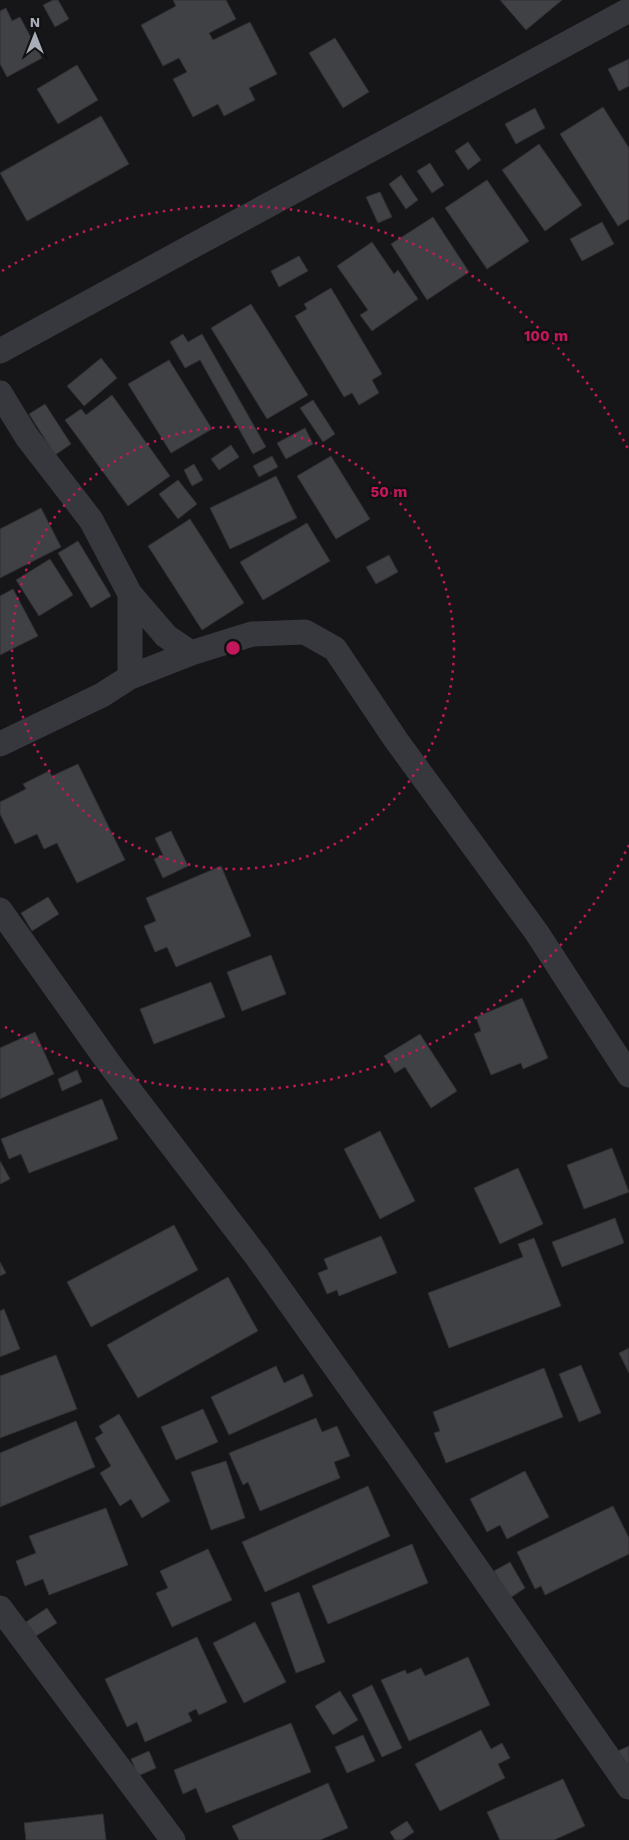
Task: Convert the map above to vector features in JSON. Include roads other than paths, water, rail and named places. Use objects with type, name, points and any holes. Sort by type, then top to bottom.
[{"type":"street","points":[[0,351],[629,10]]},
{"type":"street","points":[[0,393],[27,438],[91,520],[130,594],[166,636],[191,653]]},
{"type":"street","points":[[130,594],[130,677]]},
{"type":"street","points":[[0,744],[102,695],[130,677],[191,653],[252,634],[305,632],[335,649],[396,740],[537,933],[629,1075]]},
{"type":"street","points":[[0,910],[111,1066],[257,1257],[398,1454],[629,1786]]},
{"type":"street","points":[[0,1608],[173,1840]]}]
